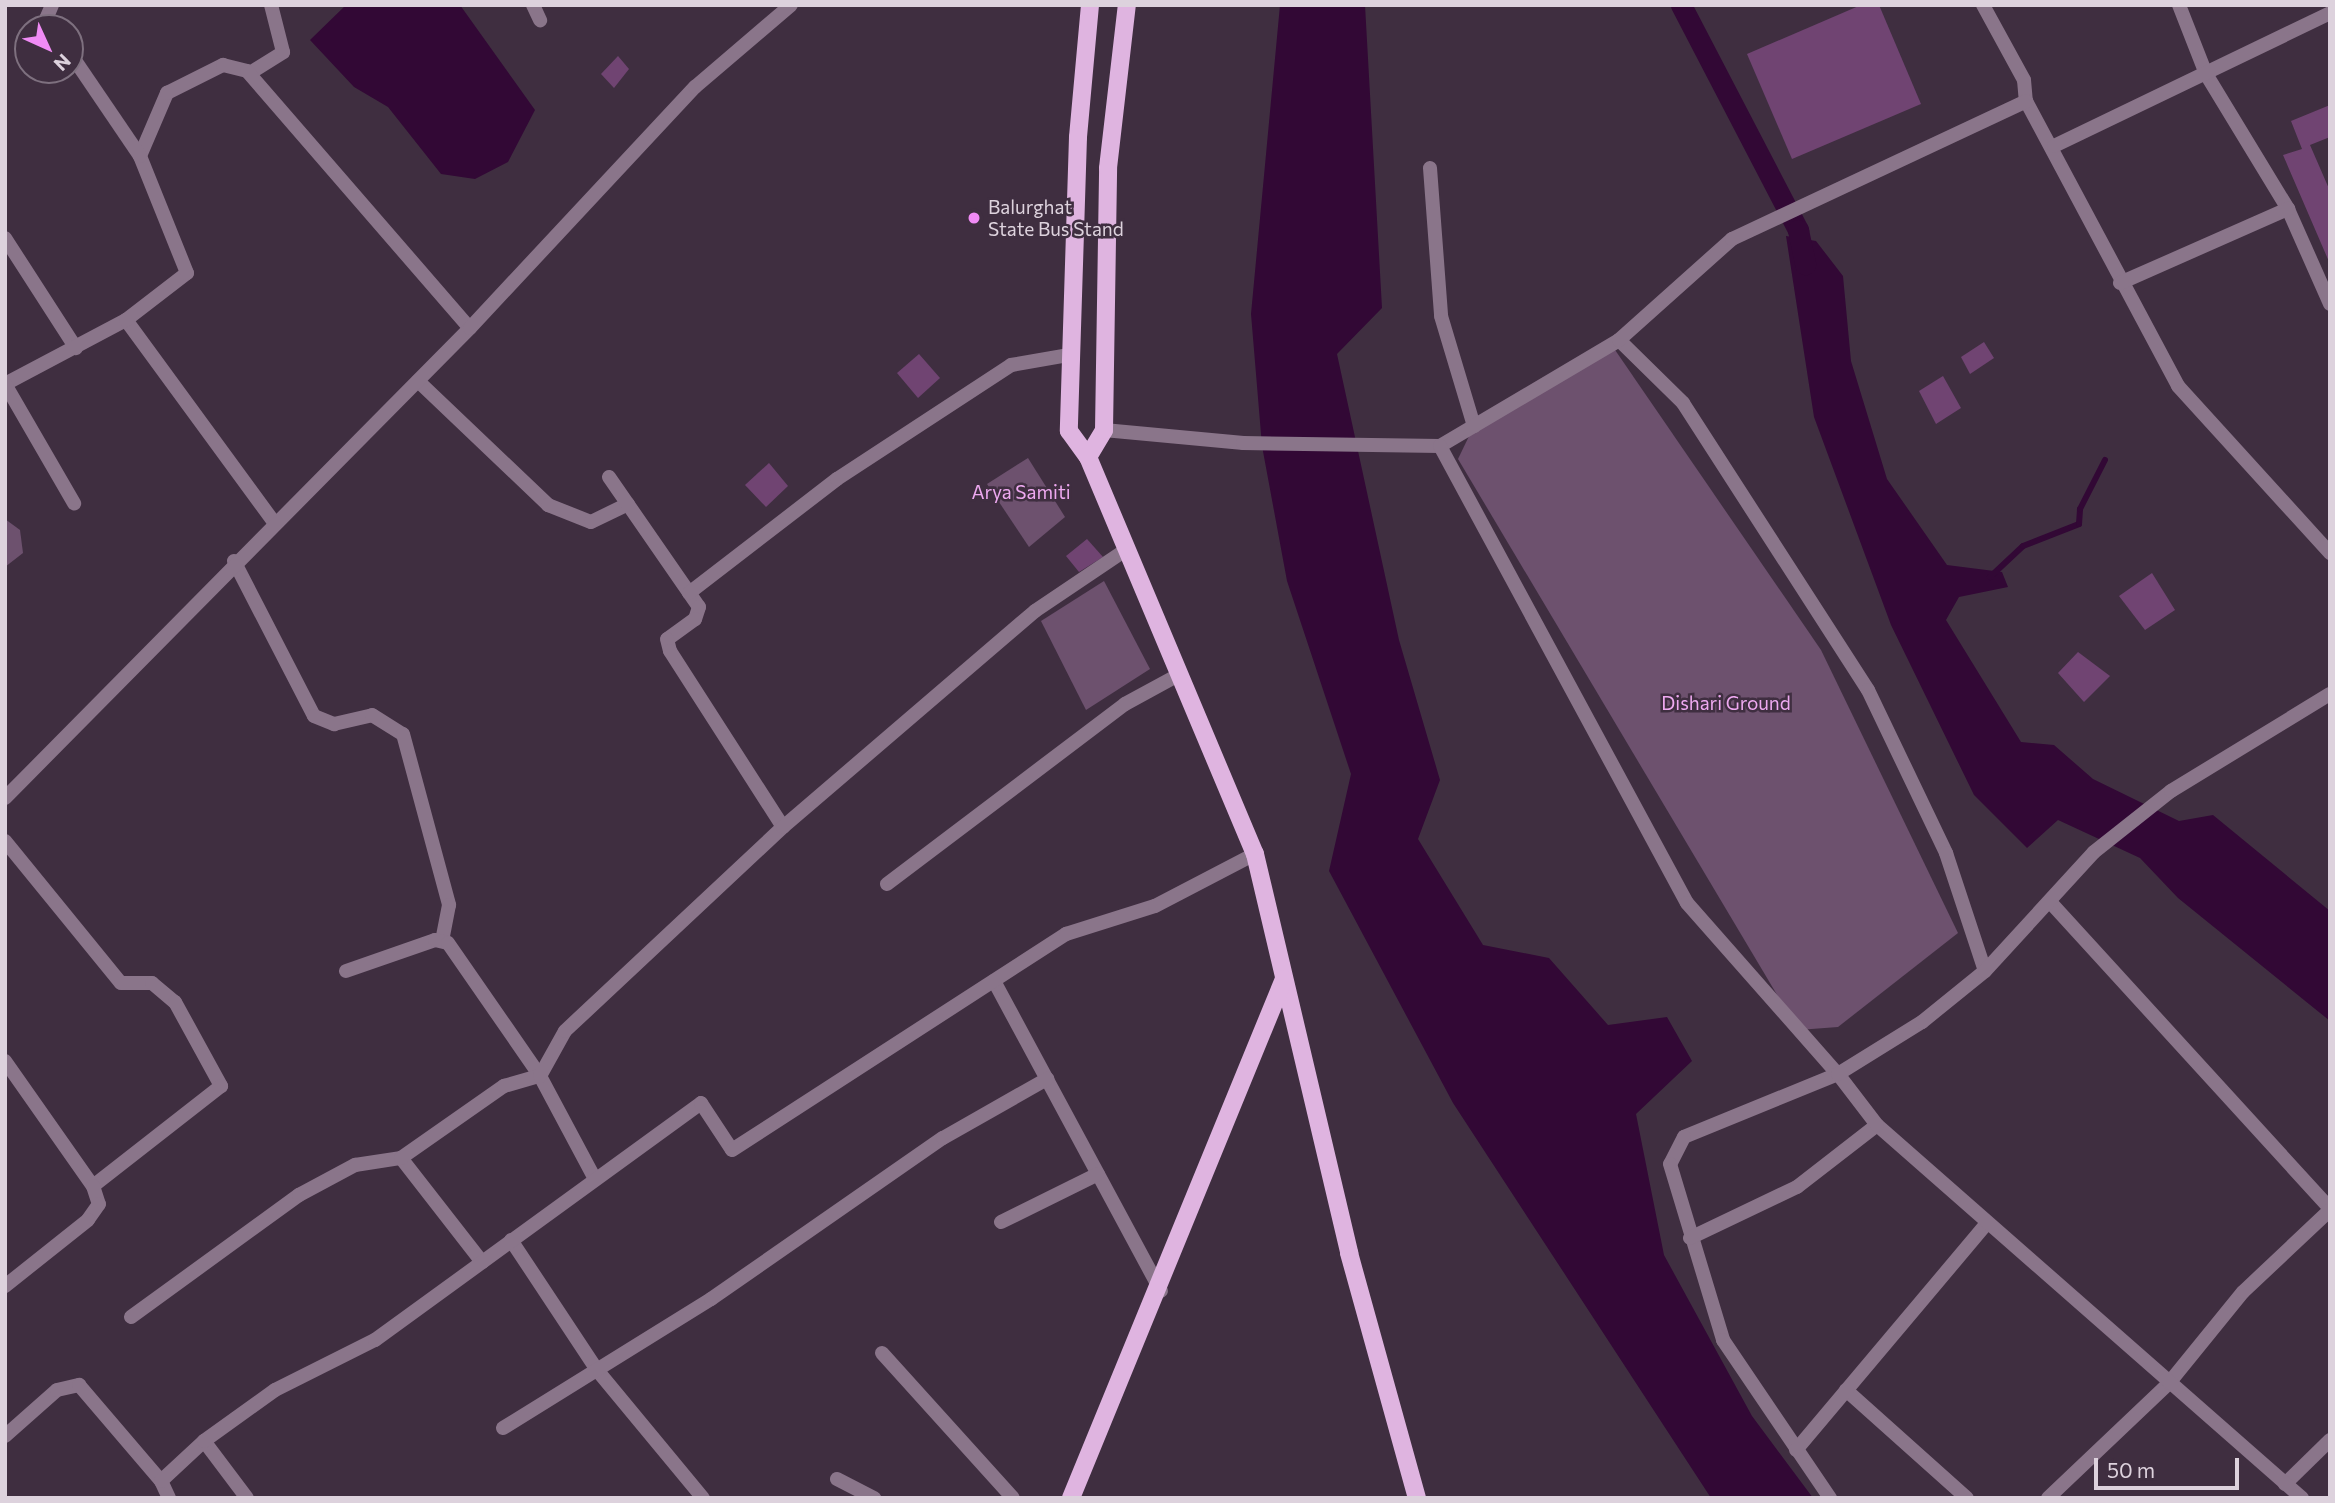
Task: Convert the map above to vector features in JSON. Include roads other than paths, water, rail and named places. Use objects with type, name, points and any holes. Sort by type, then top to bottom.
[{"type":"main road","points":[[1090,5],[1069,355],[1069,431],[1088,457],[1255,854],[1349,1253],[1417,1498]]},
{"type":"main road","points":[[1088,457],[1104,430],[1108,168],[1127,5]]},
{"type":"main road","points":[[1071,1498],[1161,1291],[1284,979]]},
{"type":"street","points":[[250,73],[283,52],[271,5]]},
{"type":"street","points":[[533,5],[540,20]]},
{"type":"street","points":[[5,798],[273,521],[470,328],[695,87],[791,5]]},
{"type":"street","points":[[1983,5],[2024,80],[2026,101],[2054,146],[2120,283],[2178,386],[2330,553]]},
{"type":"street","points":[[2179,5],[2206,74],[2288,209],[2330,304]]},
{"type":"street","points":[[2054,146],[2330,13]]},
{"type":"street","points":[[140,156],[167,93],[223,65],[250,73],[470,328]]},
{"type":"street","points":[[74,503],[5,384],[126,320],[184,278],[188,266],[140,156],[84,74]]},
{"type":"street","points":[[1104,430],[1242,443],[1440,446],[1619,340],[1732,239],[1772,216],[2026,101]]},
{"type":"street","points":[[1430,168],[1441,316],[1474,426]]},
{"type":"street","points":[[2120,283],[2288,209]]},
{"type":"street","points":[[5,238],[76,348]]},
{"type":"street","points":[[126,320],[273,521]]},
{"type":"street","points":[[1619,340],[1683,403],[1868,690],[1946,853],[1985,971]]},
{"type":"street","points":[[689,593],[837,479],[1011,365],[1069,355]]},
{"type":"street","points":[[418,381],[548,505],[591,522],[628,504]]},
{"type":"street","points":[[1440,446],[1687,903],[1838,1074],[1877,1125],[2302,1498]]},
{"type":"street","points":[[609,477],[689,593],[700,614],[666,644],[724,744],[783,827]]},
{"type":"street","points":[[131,1317],[299,1195],[355,1165],[401,1158],[504,1086],[540,1076],[565,1031],[783,827],[1035,611],[1127,549]]},
{"type":"street","points":[[234,561],[314,716],[334,724],[372,715],[403,734],[449,905],[442,940],[540,1076],[595,1179]]},
{"type":"street","points":[[887,884],[1125,704],[1180,674]]},
{"type":"street","points":[[1830,1498],[1723,1340],[1690,1238],[1670,1164],[1684,1137],[1838,1074],[1922,1022],[1985,971],[2052,904],[2094,852],[2171,791],[2330,694]]},
{"type":"street","points":[[5,841],[121,983],[152,983],[175,1002],[221,1086],[93,1185]]},
{"type":"street","points":[[161,1481],[204,1441],[275,1390],[375,1340],[701,1103],[732,1150],[1066,934],[1155,906],[1255,854]]},
{"type":"street","points":[[2048,1498],[2169,1383],[2243,1292],[2330,1209],[2052,904]]},
{"type":"street","points":[[346,971],[442,940]]},
{"type":"street","points":[[994,981],[1161,1291]]},
{"type":"street","points":[[5,1061],[93,1185],[99,1204],[88,1220],[5,1286]]},
{"type":"street","points":[[503,1429],[597,1370],[943,1138],[1047,1079]]},
{"type":"street","points":[[1690,1238],[1797,1187],[1877,1125]]},
{"type":"street","points":[[401,1158],[482,1262]]},
{"type":"street","points":[[1001,1222],[1098,1174]]},
{"type":"street","points":[[1796,1450],[1987,1223]]},
{"type":"street","points":[[511,1240],[597,1370],[703,1498]]},
{"type":"street","points":[[882,1353],[1013,1498]]},
{"type":"street","points":[[5,1436],[57,1390],[79,1385],[161,1481],[169,1498]]},
{"type":"street","points":[[1846,1390],[1967,1498]]},
{"type":"street","points":[[2285,1484],[2330,1440]]},
{"type":"street","points":[[204,1441],[247,1498]]},
{"type":"street","points":[[837,1479],[874,1498]]},
{"type":"waterway","points":[[1681,5],[1798,230],[1805,264]]},
{"type":"waterway","points":[[1990,577],[2023,546],[2079,524],[2080,509],[2105,460]]},
{"type":"place","name":"Balurghat State Bus Stand","points":[[974,218]]},
{"type":"park label","name":"Arya Samiti","points":[[1021,492]]},
{"type":"park label","name":"Dishari Ground","points":[[1726,703]]}]
